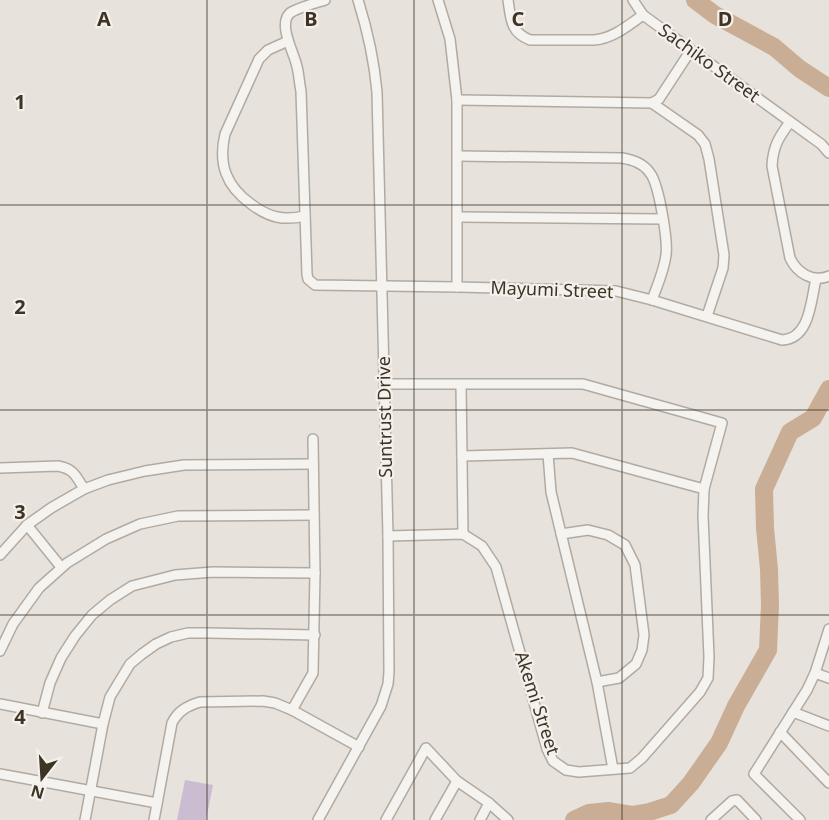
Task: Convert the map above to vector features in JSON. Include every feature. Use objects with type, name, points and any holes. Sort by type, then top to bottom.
[{"type":"street","points":[[288,41],[268,50],[259,59],[225,134],[223,164],[228,179],[240,196],[261,212],[291,218],[305,216],[301,91],[297,64],[285,27],[286,18],[290,13],[326,0]]},
{"type":"street","name":"Suntrust Drive","points":[[318,820],[381,706],[389,672],[378,92],[369,34],[358,0]]},
{"type":"street","points":[[438,0],[450,39],[457,100],[458,287]]},
{"type":"street","points":[[508,0],[511,22],[516,32],[530,40],[604,39],[614,35],[643,15]]},
{"type":"street","name":"Sachiko Street","points":[[633,0],[643,15],[821,144],[829,153]]},
{"type":"street","points":[[652,103],[658,99],[691,50]]},
{"type":"street","points":[[457,100],[652,103],[698,135],[705,144],[709,159],[724,255],[723,268],[707,316]]},
{"type":"street","points":[[790,122],[778,139],[772,153],[772,166],[790,258],[799,271],[816,279],[829,276]]},
{"type":"street","points":[[458,156],[622,158],[640,163],[650,173],[656,186],[667,254],[652,300]]},
{"type":"street","name":"Mayumi Street","points":[[305,216],[308,279],[311,283],[320,286],[616,291],[782,340],[796,336],[803,329],[816,279]]},
{"type":"street","points":[[458,217],[662,219]]},
{"type":"street","points":[[384,384],[461,385],[463,534],[388,536]]},
{"type":"street","name":"Akemi Street","points":[[461,385],[583,384],[722,423],[704,489],[708,678],[700,692],[642,758],[630,768],[579,772],[566,770],[553,761],[547,749],[496,567],[482,546],[463,534]]},
{"type":"street","points":[[292,710],[313,673],[315,573],[313,439]]},
{"type":"street","points":[[462,456],[572,453],[704,489]]},
{"type":"street","points":[[548,454],[551,492],[597,682],[614,770]]},
{"type":"street","points":[[0,555],[27,525],[51,508],[84,489],[108,480],[184,465],[313,464]]},
{"type":"street","points":[[0,468],[58,466],[66,468],[74,472],[84,489]]},
{"type":"street","points":[[0,651],[13,624],[39,588],[61,567],[106,539],[140,524],[178,516],[314,514]]},
{"type":"street","points":[[27,525],[61,567]]},
{"type":"street","points":[[561,534],[588,530],[608,535],[625,545],[635,565],[644,634],[642,650],[636,664],[619,678],[597,682]]},
{"type":"street","points":[[42,713],[50,683],[61,657],[75,636],[92,615],[132,586],[175,575],[213,572],[315,573]]},
{"type":"street","points":[[800,820],[754,774],[807,690],[829,629]]},
{"type":"street","points":[[85,820],[110,697],[130,664],[156,644],[171,637],[189,633],[315,635]]},
{"type":"street","points":[[814,673],[829,678]]},
{"type":"street","points":[[154,820],[172,723],[175,716],[190,705],[200,702],[263,701],[275,703],[359,747]]},
{"type":"street","points":[[0,704],[103,724]]},
{"type":"street","points":[[793,712],[829,726]]},
{"type":"street","points":[[780,732],[829,783]]},
{"type":"street","points":[[386,820],[426,748],[457,781],[489,803],[508,820]]},
{"type":"street","points":[[0,774],[157,803]]},
{"type":"street","points":[[435,820],[457,781]]},
{"type":"street","points":[[711,820],[732,801],[737,800],[754,820]]},
{"type":"street","points":[[480,820],[489,803]]},
{"type":"shaded area","points":[[185,780],[213,785],[206,820],[177,820]]},
{"type":"waterway","points":[[695,0],[715,15],[774,47],[800,69],[829,88]]},
{"type":"waterway","points":[[574,820],[589,813],[608,811],[632,815],[671,805],[691,783],[719,743],[736,706],[768,650],[770,605],[764,489],[790,432],[813,418],[829,389]]}]
